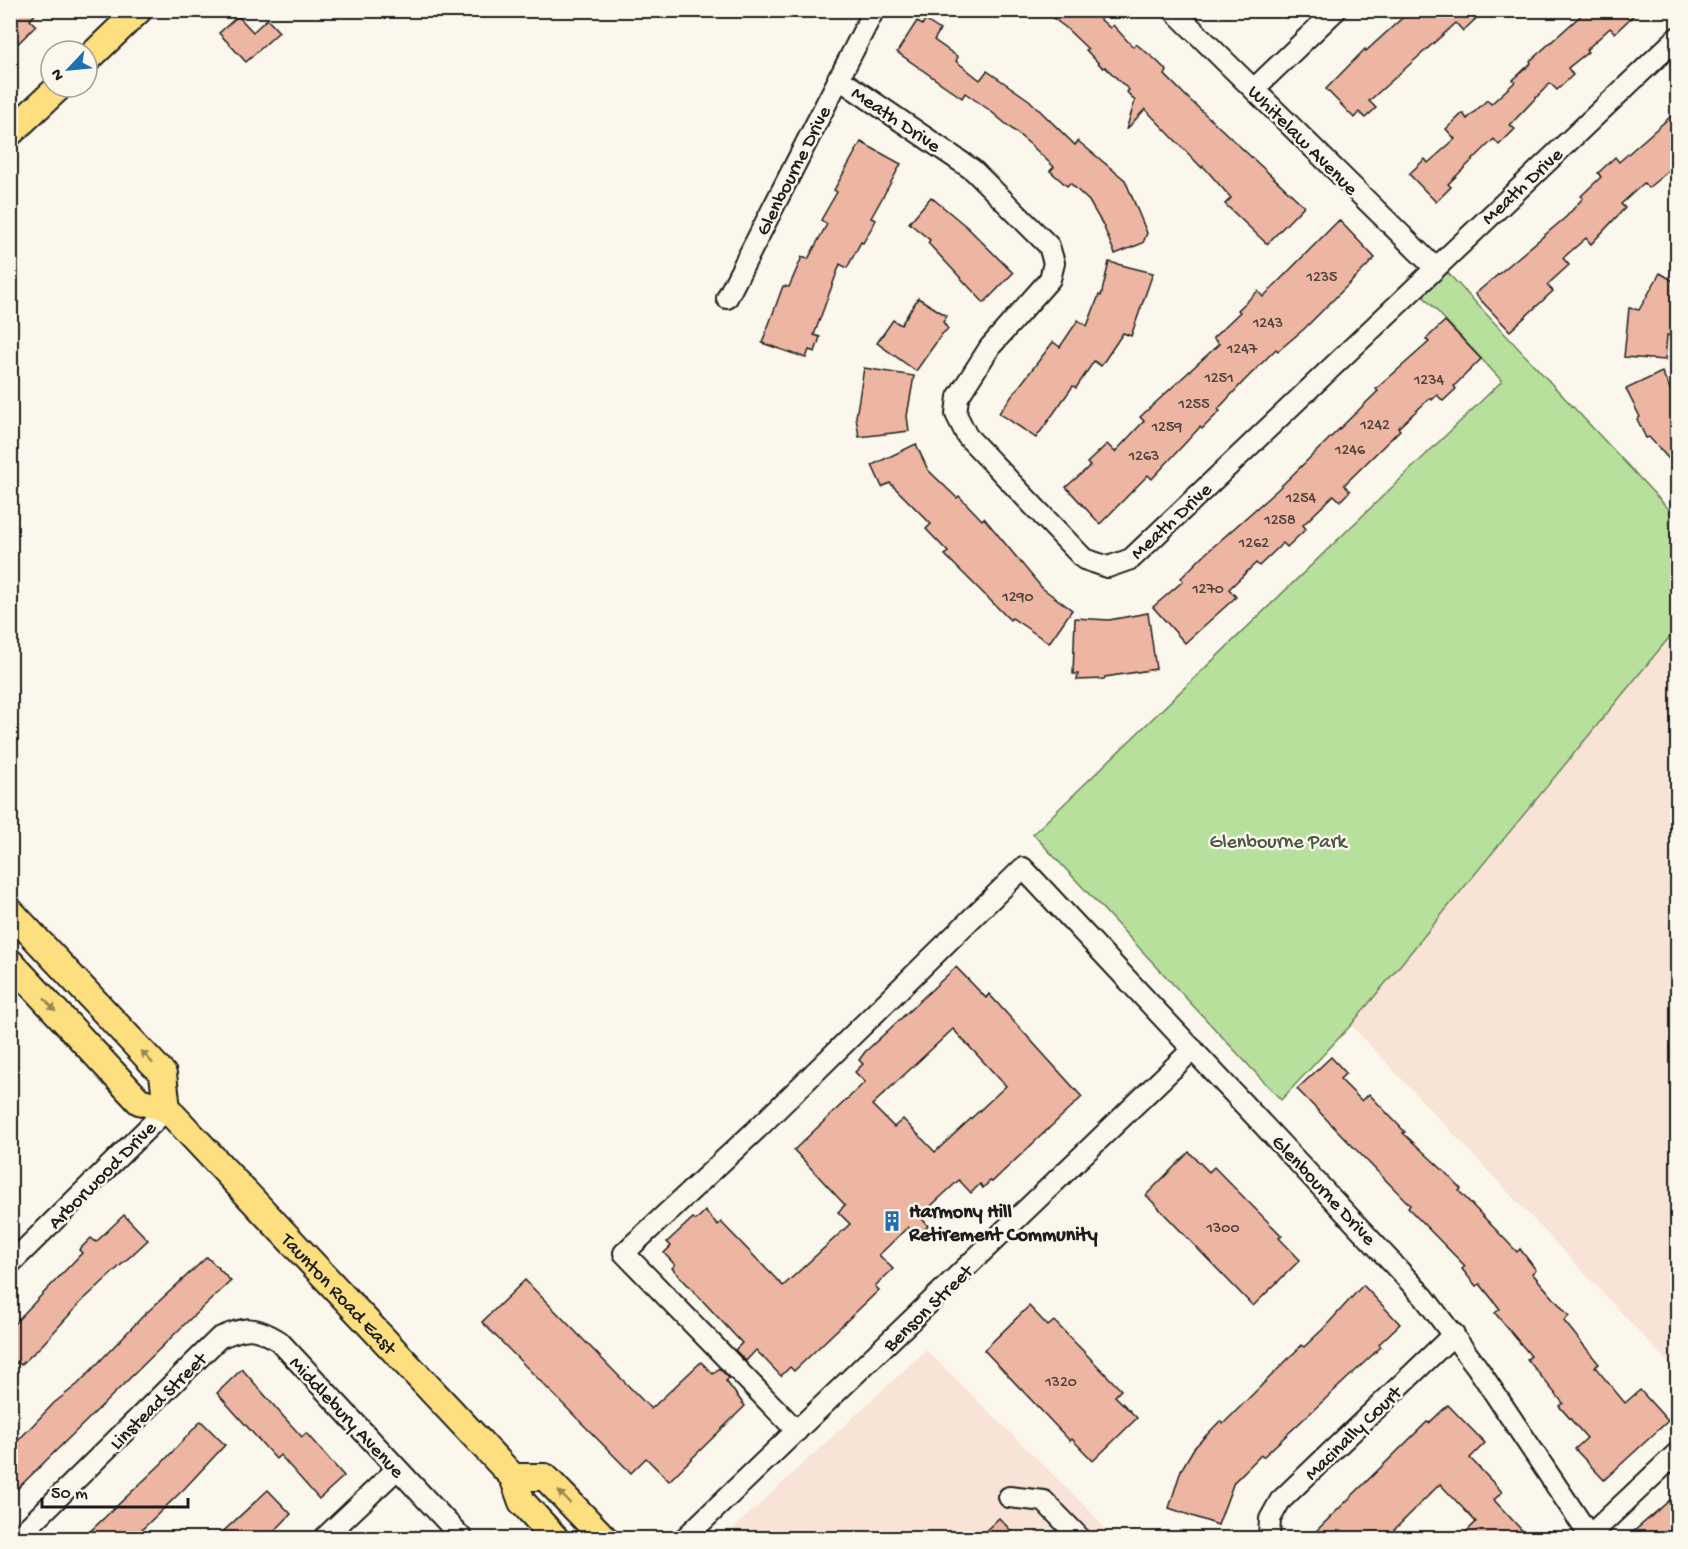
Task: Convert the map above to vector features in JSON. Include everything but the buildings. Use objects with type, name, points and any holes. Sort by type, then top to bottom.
[{"type":"main road","points":[[99,48],[139,10]]},
{"type":"main road","points":[[10,133],[46,99]]},
{"type":"main road","points":[[10,911],[163,1074],[167,1109]]},
{"type":"main road","name":"Taunton Road East","points":[[10,963],[139,1101],[167,1109],[513,1477],[522,1502],[555,1539]]},
{"type":"main road","points":[[513,1477],[545,1478],[604,1539]]},
{"type":"street","name":"Glenbourne Drive","points":[[726,298],[874,10]]},
{"type":"street","name":"Whitelaw Avenue","points":[[1173,10],[1434,267]]},
{"type":"street","points":[[1254,89],[1336,10]]},
{"type":"street","name":"Meath Drive","points":[[838,78],[973,170],[1049,246],[1054,263],[1050,279],[1002,333],[973,372],[958,397],[956,414],[967,436],[1084,559],[1101,566],[1116,566],[1131,559],[1677,37]]},
{"type":"street","name":"Glenbourne Drive","points":[[797,1431],[624,1253],[757,1129],[1023,868],[1396,1265],[1454,1334],[1590,1537]]},
{"type":"street","name":"Benson Street","points":[[685,1539],[1193,1049]]},
{"type":"street","name":"Arborwood Drive","points":[[10,1264],[167,1109]]},
{"type":"street","name":"Middlebury Avenue","points":[[219,1338],[243,1329],[261,1330],[279,1341],[462,1539]]},
{"type":"street","name":"Macinally Court","points":[[1269,1539],[1270,1518],[1280,1502],[1454,1334]]},
{"type":"street","name":"Linstead Street","points":[[17,1539],[219,1338]]},
{"type":"street","points":[[1590,1537],[1677,1452]]},
{"type":"street","points":[[324,1539],[397,1469]]},
{"type":"street","points":[[1009,1497],[1044,1501],[1080,1539]]},
{"type":"shaded area","points":[[1677,628],[1677,1372],[1351,1025]]},
{"type":"shaded area","points":[[926,1350],[1091,1512],[1113,1538],[723,1538]]},
{"type":"green space","name":"Glenbourne Park","points":[[1447,272],[1677,518],[1677,628],[1351,1025],[1281,1100],[1033,834],[1502,381],[1423,296]]},
{"type":"place","name":"Harmony Hill Retirement Community","points":[[892,1221]]}]
